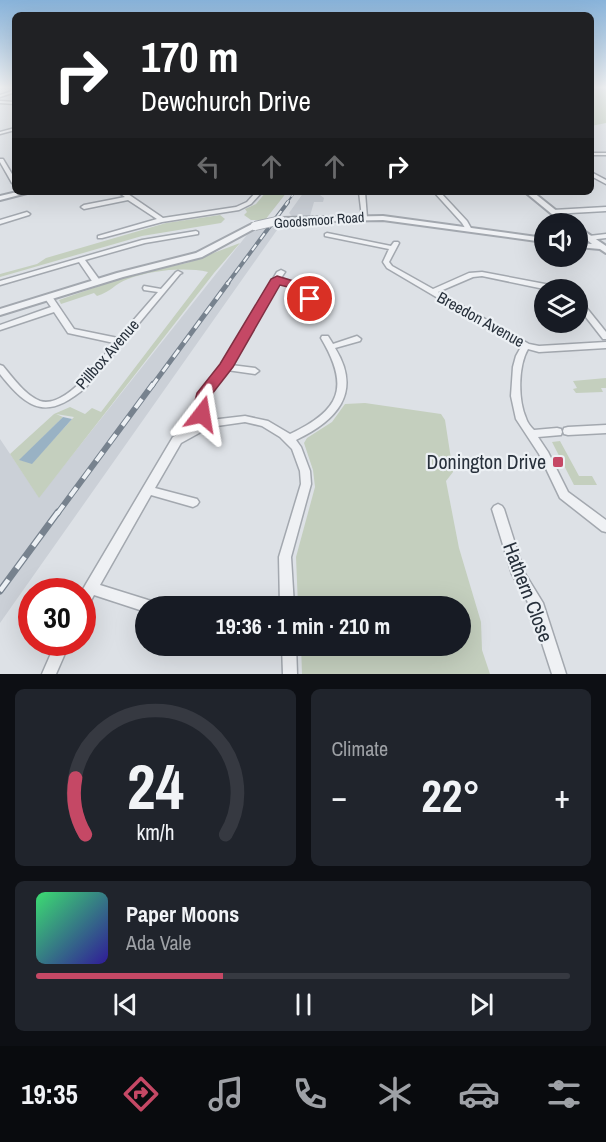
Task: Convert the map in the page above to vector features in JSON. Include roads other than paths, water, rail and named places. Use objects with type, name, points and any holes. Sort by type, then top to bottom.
[{"type":"street","points":[[1,160],[12,177]]},
{"type":"street","points":[[0,175],[9,173]]},
{"type":"street","points":[[124,195],[162,220]]},
{"type":"street","points":[[100,237],[162,220],[237,209],[249,203],[256,195]]},
{"type":"street","points":[[362,195],[365,216]]},
{"type":"street","points":[[440,195],[465,222],[469,230]]},
{"type":"street","points":[[533,195],[553,212],[606,209]]},
{"type":"street","points":[[84,207],[128,198]]},
{"type":"street","points":[[0,222],[27,214]]},
{"type":"street","name":"Goodsmoor Road","points":[[0,312],[97,282],[198,255],[255,226],[281,220],[365,216],[534,239]]},
{"type":"street","points":[[4,285],[144,241],[188,237],[196,233]]},
{"type":"street","name":"Breedon Avenue","points":[[327,235],[395,246],[386,262],[389,267],[526,346],[539,349],[606,345]]},
{"type":"street","points":[[589,238],[606,236]]},
{"type":"street","points":[[589,238],[604,249]]},
{"type":"street","points":[[588,247],[604,249]]},
{"type":"street","points":[[81,260],[97,282]]},
{"type":"street","name":"Pillbox Avenue","points":[[0,368],[23,397],[37,404],[47,404],[76,392],[178,273]]},
{"type":"street","points":[[432,292],[472,275],[482,274],[534,284]]},
{"type":"street","points":[[208,424],[201,408],[202,399],[225,367],[279,276],[296,286],[310,299]]},
{"type":"street","points":[[147,288],[162,291]]},
{"type":"street","points":[[48,297],[71,331],[119,341]]},
{"type":"street","points":[[0,328],[54,309]]},
{"type":"street","points":[[588,315],[606,337]]},
{"type":"street","points":[[290,439],[327,418],[343,390],[342,374],[331,347],[324,338]]},
{"type":"street","points":[[331,347],[357,339]]},
{"type":"street","points":[[526,346],[520,356],[516,396],[521,419],[532,434],[564,495],[606,527]]},
{"type":"street","points":[[225,367],[255,371]]},
{"type":"street","points":[[96,579],[177,440],[188,432],[227,419],[257,421],[275,428],[290,439],[300,456],[306,484],[285,557],[287,596]]},
{"type":"street","points":[[532,434],[606,429]]},
{"type":"street","points":[[147,490],[193,502]]},
{"type":"street","name":"Hathern Close","points":[[498,509],[518,574],[536,603],[559,674]]},
{"type":"street","points":[[96,590],[135,602]]},
{"type":"street","points":[[49,674],[57,656]]},
{"type":"street","points":[[289,656],[290,674]]},
{"type":"water","points":[[63,417],[72,419],[32,464],[19,460]]},
{"type":"railway","points":[[286,204],[293,195]]},
{"type":"railway","points":[[227,284],[288,202]]},
{"type":"railway","points":[[152,386],[228,283]]},
{"type":"railway","points":[[57,514],[153,384]]},
{"type":"railway","points":[[0,591],[58,512]]},
{"type":"place","name":"Donington Drive","points":[[558,462]]}]
